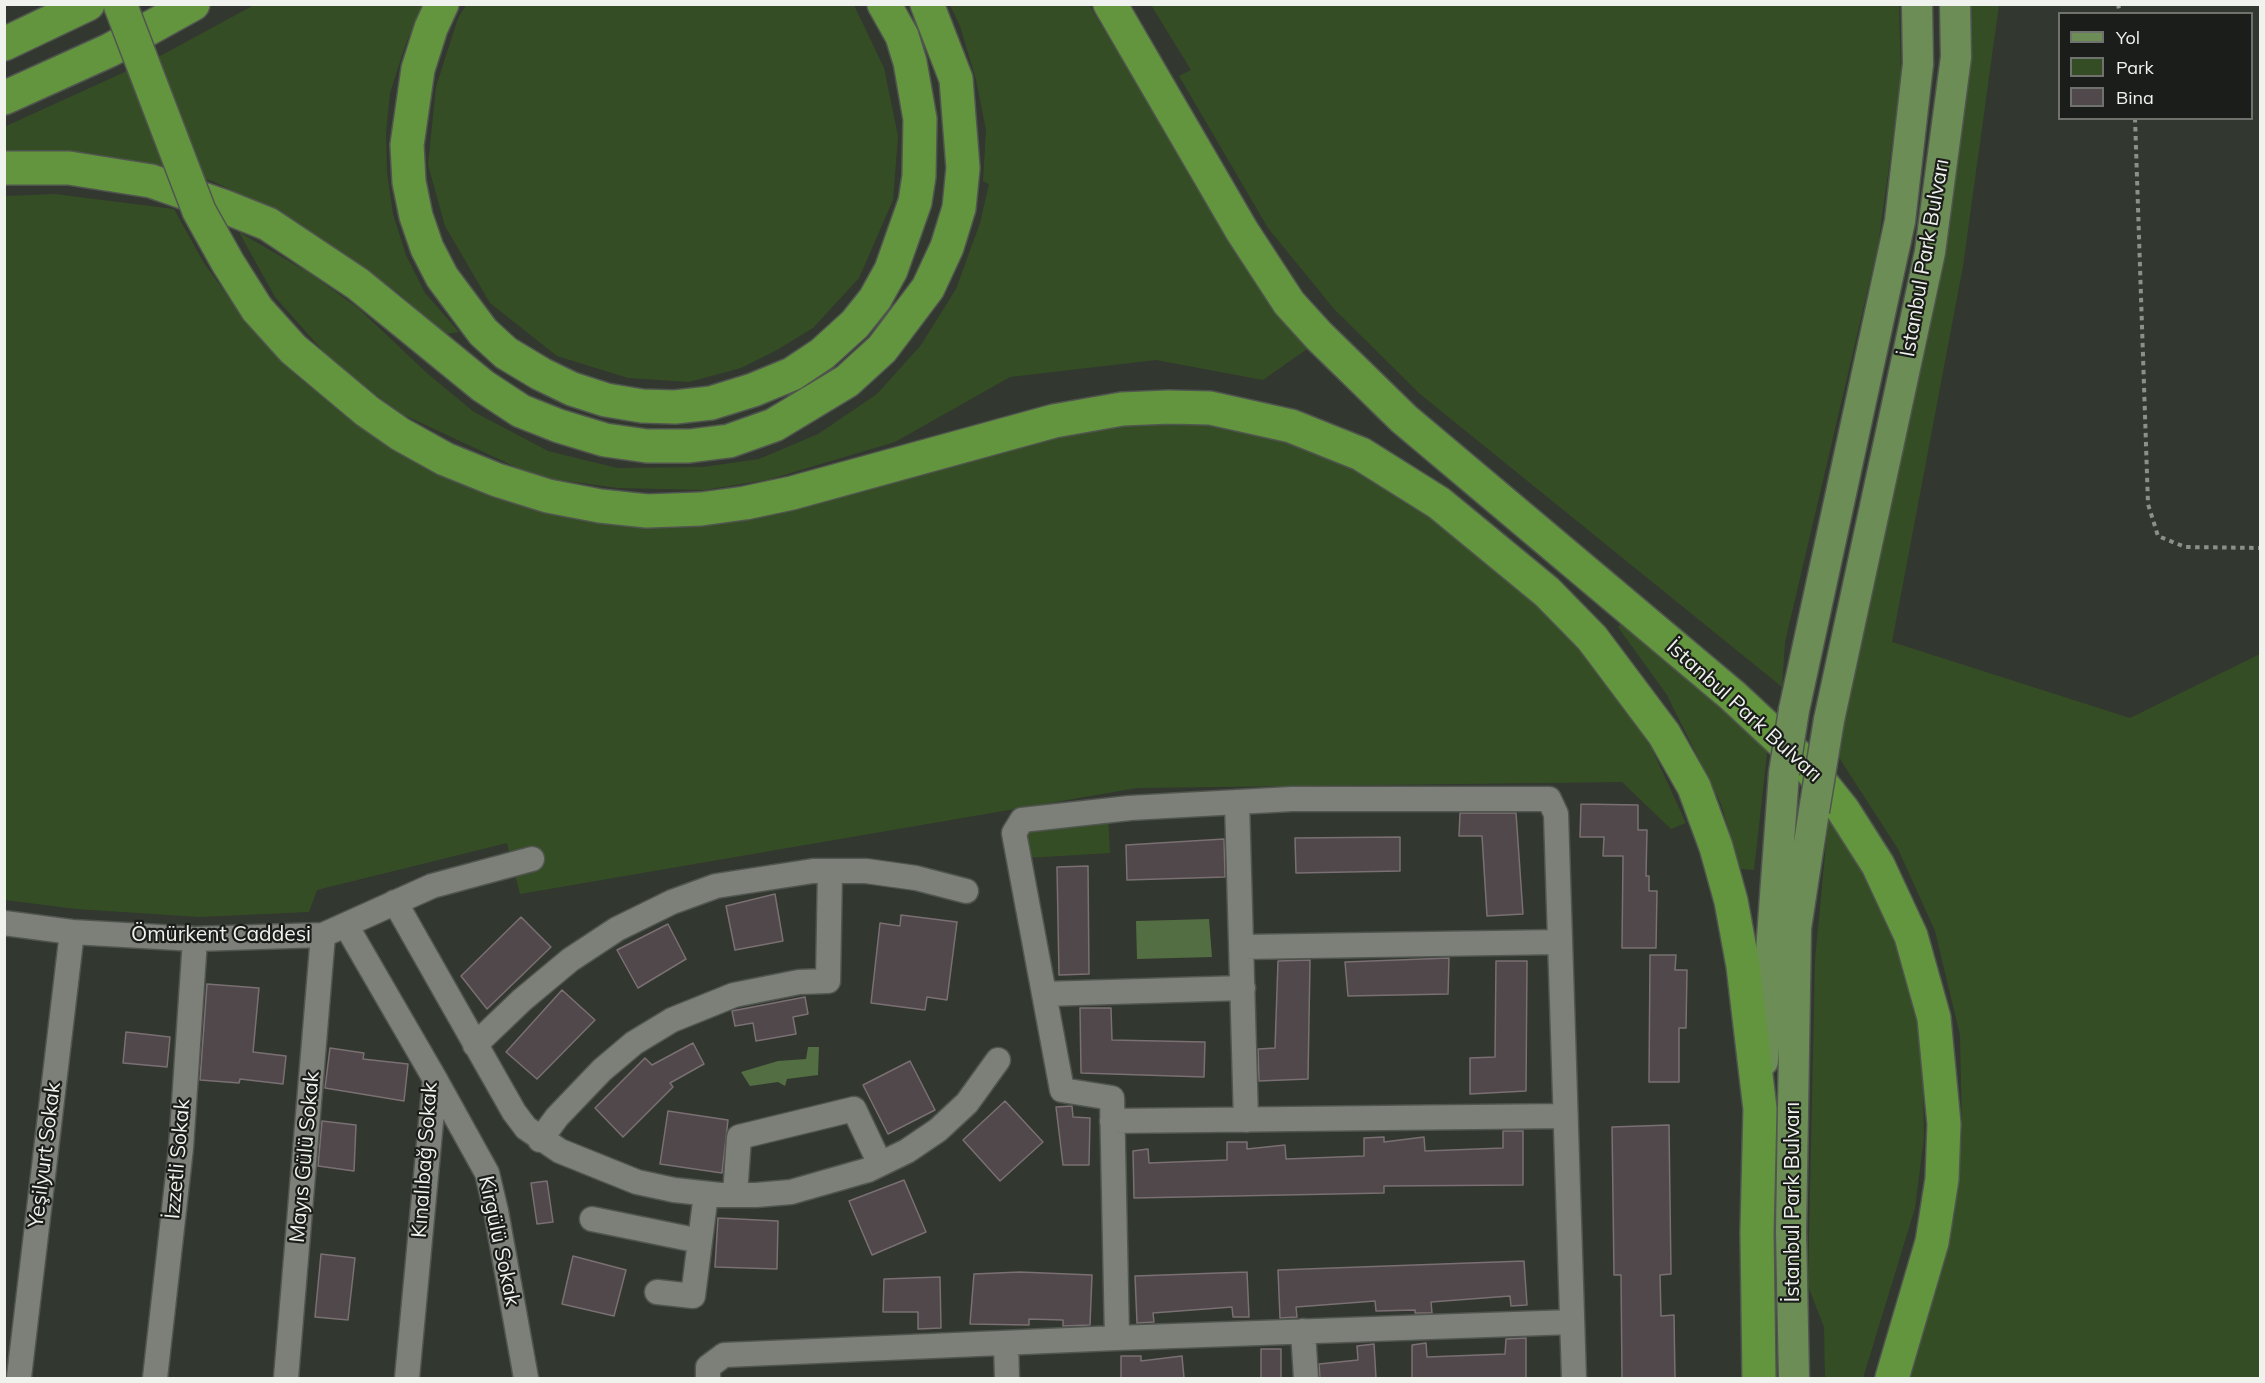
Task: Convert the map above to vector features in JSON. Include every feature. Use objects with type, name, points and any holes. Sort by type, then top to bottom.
[{"type":"highway","points":[[4,44],[88,4]]},
{"type":"highway","name":"İstanbul Park Bulvarı","points":[[120,4],[199,211],[257,309],[293,349],[366,411],[400,434],[445,459],[497,480],[548,496],[600,506],[646,511],[701,509],[792,494],[1054,421],[1122,409],[1210,408],[1291,426],[1361,454],[1439,503],[1547,592],[1592,638],[1664,734],[1694,787],[1716,847],[1731,902],[1743,966],[1760,1109],[1757,1232],[1759,1378]]},
{"type":"highway","points":[[4,98],[110,50],[193,4]]},
{"type":"highway","points":[[442,4],[431,28],[418,69],[407,145],[409,182],[416,216],[427,248],[442,277],[483,332],[506,353],[541,374],[572,389],[606,400],[642,406],[675,407],[711,403],[753,390],[792,374],[822,354],[855,324],[875,299],[891,270],[915,202],[919,176],[920,129],[910,62],[902,36],[884,4]]},
{"type":"highway","points":[[4,168],[69,168],[151,181],[268,224],[358,284],[483,386],[521,411],[559,426],[605,440],[647,446],[688,446],[729,441],[774,425],[847,381],[882,349],[928,288],[947,247],[956,218],[963,168],[956,79],[927,4]]},
{"type":"highway","name":"İstanbul Park Bulvarı","points":[[1110,4],[1266,269],[1289,303],[1351,368],[1448,457],[1733,696],[1807,765],[1838,802],[1878,865],[1911,936],[1934,1018],[1944,1124],[1942,1179],[1932,1242],[1892,1378]]},
{"type":"main road","name":"İstanbul Park Bulvarı","points":[[1760,1109],[1784,773],[1794,710],[1900,221],[1918,64],[1917,4]]},
{"type":"main road","name":"İstanbul Park Bulvarı","points":[[1794,1378],[1791,1232],[1796,928],[1829,720],[1930,252],[1956,57],[1954,4]]},
{"type":"street","points":[[1117,1338],[1112,1098],[1062,1090],[1014,833],[1022,820],[1130,808],[1292,799],[1549,799],[1556,814],[1574,1378]]},
{"type":"street","points":[[1237,802],[1246,1120]]},
{"type":"street","name":"Ömürkent Caddesi","points":[[4,923],[72,932],[195,939],[323,935],[347,927],[432,886],[532,859]]},
{"type":"street","points":[[475,1045],[522,999],[570,960],[617,929],[672,902],[716,886],[756,878],[830,871],[866,871],[916,878],[966,891]]},
{"type":"street","points":[[540,1140],[557,1117],[602,1070],[634,1043],[672,1020],[734,995],[799,982],[828,981],[830,871]]},
{"type":"street","points":[[395,902],[514,1112],[540,1140],[598,1168],[637,1182],[706,1194],[735,1196],[790,1192],[830,1183],[907,1151],[938,1130],[967,1103],[998,1060]]},
{"type":"street","name":"Kınalıbağ Sokak","points":[[347,927],[435,1079],[407,1378]]},
{"type":"street","name":"Yeşilyurt Sokak","points":[[20,1377],[72,932]]},
{"type":"street","name":"Mayıs Gülü Sokak","points":[[286,1378],[323,935]]},
{"type":"street","name":"İzzetli Sokak","points":[[155,1378],[181,1148],[195,939]]},
{"type":"street","points":[[1242,947],[1559,942]]},
{"type":"street","points":[[1044,994],[1243,988]]},
{"type":"street","name":"Kirgülü Sokak","points":[[435,1079],[487,1173],[526,1378]]},
{"type":"street","points":[[735,1196],[739,1137],[854,1109],[880,1164]]},
{"type":"street","points":[[1112,1121],[1564,1116]]},
{"type":"street","points":[[657,1292],[693,1296],[706,1194]]},
{"type":"street","points":[[592,1218],[700,1241]]},
{"type":"street","points":[[708,1378],[708,1367],[724,1355],[1572,1322]]},
{"type":"street","points":[[1303,1331],[1306,1378]]},
{"type":"street","points":[[1006,1343],[1007,1378]]},
{"type":"path","points":[[2135,120],[2148,504],[2151,515],[2158,536],[2185,546],[2260,548]]},
{"type":"green space","points":[[254,5],[424,5],[406,43],[390,93],[386,132],[387,172],[393,214],[406,255],[425,293],[459,332],[445,334],[397,292],[282,213],[212,181],[151,165],[89,153],[5,150],[4,127],[162,55]]},
{"type":"green space","points":[[466,5],[854,5],[884,68],[898,136],[893,200],[859,278],[813,328],[741,368],[689,382],[628,378],[557,356],[490,303],[445,226],[428,165],[436,87],[458,18]]},
{"type":"green space","points":[[950,5],[1089,5],[1239,251],[1310,347],[1263,380],[1156,360],[1010,377],[895,442],[767,480],[704,490],[618,488],[537,477],[404,415],[338,368],[275,297],[239,232],[311,274],[358,308],[428,374],[474,412],[548,451],[617,468],[703,467],[759,459],[818,434],[877,394],[921,345],[956,289],[980,223],[989,184],[983,181],[986,130],[976,80],[960,26]]},
{"type":"green space","points":[[1151,5],[1899,5],[1901,79],[1878,246],[1785,642],[1782,687],[1420,394],[1334,309],[1268,228],[1179,76],[1191,70]]},
{"type":"green space","points":[[1971,5],[1999,5],[1963,266],[1892,642],[2130,718],[2260,654],[2260,1378],[1906,1378],[1954,1218],[1962,1132],[1960,1035],[1935,931],[1898,849],[1838,756],[1967,65]]},
{"type":"green space","points":[[55,194],[174,209],[204,263],[248,324],[298,377],[377,439],[446,476],[471,489],[554,511],[590,516],[1099,423],[1229,422],[1350,464],[1445,522],[1591,652],[1646,736],[1686,823],[1671,829],[1622,782],[1137,788],[520,894],[507,843],[317,890],[309,912],[199,917],[76,909],[5,900],[4,196]]},
{"type":"green space","points":[[1626,616],[1768,745],[1754,870],[1741,869],[1721,804],[1667,695],[1618,627]]},
{"type":"green space","points":[[1829,812],[1869,876],[1898,946],[1922,1038],[1924,1138],[1915,1208],[1863,1378],[1825,1378],[1824,1327],[1808,1286],[1815,960]]},
{"type":"green space","points":[[1108,815],[1110,853],[1026,858],[1025,823]]},
{"type":"shaded area","points":[[1209,919],[1212,957],[1137,959],[1136,921]]},
{"type":"shaded area","points":[[808,1047],[819,1047],[818,1075],[787,1079],[785,1086],[778,1082],[750,1086],[741,1072],[778,1061],[806,1059]]},
{"type":"building","points":[[1581,804],[1638,805],[1638,830],[1647,830],[1646,876],[1649,876],[1649,891],[1657,891],[1656,948],[1622,948],[1623,856],[1603,856],[1604,837],[1580,837]]},
{"type":"building","points":[[1460,813],[1516,813],[1523,914],[1487,916],[1482,836],[1459,836]]},
{"type":"building","points":[[1400,837],[1400,871],[1296,873],[1295,838]]},
{"type":"building","points":[[1224,839],[1225,877],[1127,880],[1126,845]]},
{"type":"building","points":[[1088,866],[1089,974],[1059,975],[1057,867]]},
{"type":"building","points":[[775,894],[783,941],[735,950],[726,906]]},
{"type":"building","points":[[901,915],[957,922],[947,1000],[927,997],[925,1010],[871,1003],[880,923],[900,926]]},
{"type":"building","points":[[521,917],[551,947],[487,1009],[461,976]]},
{"type":"building","points":[[668,924],[686,959],[638,988],[617,950]]},
{"type":"building","points":[[1650,955],[1676,955],[1675,970],[1687,970],[1686,1028],[1679,1028],[1679,1082],[1649,1082]]},
{"type":"building","points":[[1449,958],[1448,994],[1348,996],[1345,962]]},
{"type":"building","points":[[1310,960],[1308,1079],[1259,1081],[1258,1049],[1275,1048],[1278,961]]},
{"type":"building","points":[[1496,961],[1527,961],[1526,1091],[1470,1094],[1470,1058],[1495,1057]]},
{"type":"building","points":[[207,984],[259,988],[253,1052],[286,1056],[283,1084],[240,1079],[239,1083],[200,1080]]},
{"type":"building","points":[[562,990],[595,1020],[537,1079],[506,1052]]},
{"type":"building","points":[[805,997],[808,1014],[793,1017],[796,1034],[756,1041],[753,1023],[735,1026],[732,1011]]},
{"type":"building","points":[[1080,1008],[1111,1008],[1112,1040],[1205,1042],[1204,1077],[1081,1073]]},
{"type":"building","points":[[126,1032],[170,1037],[167,1067],[123,1063]]},
{"type":"building","points":[[693,1043],[704,1064],[670,1083],[673,1087],[623,1137],[595,1108],[645,1058],[652,1065]]},
{"type":"building","points":[[330,1048],[364,1053],[363,1059],[408,1064],[404,1101],[325,1088]]},
{"type":"building","points":[[910,1061],[935,1110],[888,1134],[863,1085]]},
{"type":"building","points":[[1005,1101],[1043,1142],[1000,1181],[963,1140]]},
{"type":"building","points":[[1072,1106],[1073,1117],[1090,1118],[1089,1165],[1063,1165],[1056,1107]]},
{"type":"building","points":[[668,1111],[728,1120],[722,1173],[660,1164]]},
{"type":"building","points":[[322,1121],[356,1125],[354,1171],[318,1166]]},
{"type":"building","points":[[1669,1125],[1671,1274],[1660,1275],[1661,1316],[1674,1315],[1675,1378],[1622,1378],[1621,1275],[1614,1275],[1612,1127]]},
{"type":"building","points":[[1503,1131],[1523,1131],[1523,1185],[1384,1186],[1384,1193],[1134,1198],[1133,1151],[1148,1149],[1149,1163],[1227,1160],[1227,1142],[1247,1142],[1247,1149],[1285,1145],[1286,1159],[1364,1156],[1364,1138],[1384,1137],[1384,1142],[1424,1137],[1425,1151],[1503,1148]]},
{"type":"building","points":[[904,1180],[926,1232],[872,1255],[849,1201]]},
{"type":"building","points":[[547,1181],[553,1222],[537,1224],[531,1183]]},
{"type":"building","points":[[718,1218],[778,1221],[777,1269],[715,1267]]},
{"type":"building","points":[[321,1254],[355,1258],[348,1320],[315,1317]]},
{"type":"building","points":[[573,1256],[626,1270],[614,1316],[562,1304]]},
{"type":"building","points":[[1524,1261],[1527,1305],[1511,1306],[1510,1296],[1431,1302],[1432,1313],[1415,1313],[1415,1310],[1376,1311],[1375,1301],[1296,1307],[1297,1317],[1280,1318],[1278,1270]]},
{"type":"building","points":[[1020,1272],[1092,1275],[1090,1325],[1063,1326],[1063,1320],[1029,1319],[1029,1325],[970,1324],[974,1274]]},
{"type":"building","points":[[1247,1272],[1249,1317],[1233,1317],[1232,1307],[1153,1313],[1154,1322],[1137,1323],[1135,1276]]},
{"type":"building","points":[[940,1277],[941,1328],[918,1329],[918,1312],[883,1312],[884,1279]]},
{"type":"building","points":[[1526,1338],[1526,1378],[1412,1378],[1412,1345],[1426,1343],[1427,1357],[1505,1354],[1506,1339]]},
{"type":"building","points":[[1374,1344],[1376,1378],[1320,1378],[1319,1364],[1358,1360],[1357,1346]]},
{"type":"building","points":[[1261,1349],[1281,1349],[1281,1378],[1261,1378]]},
{"type":"building","points":[[1121,1356],[1141,1356],[1141,1361],[1182,1356],[1184,1378],[1121,1378]]}]
